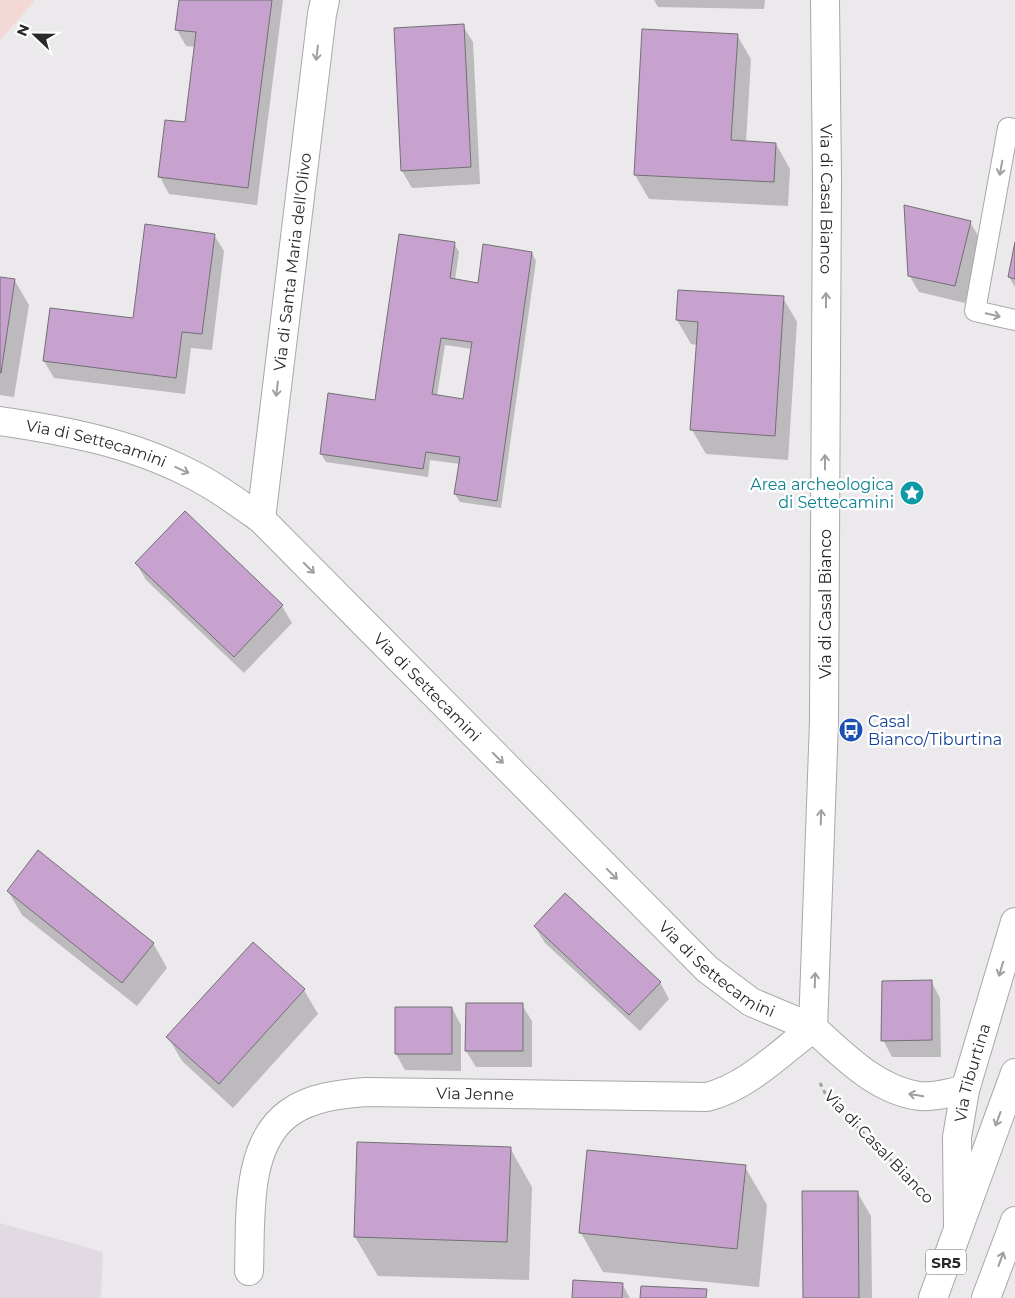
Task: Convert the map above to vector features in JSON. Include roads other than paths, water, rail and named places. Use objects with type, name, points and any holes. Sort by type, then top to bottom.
[{"type":"street","name":"Via di Casal Bianco","points":[[813,1028],[824,721],[827,178],[825,0]]},
{"type":"street","name":"Via di Santa Maria dell'Olivo","points":[[261,520],[324,3]]},
{"type":"street","name":"Via di Settecamini","points":[[0,422],[61,432],[105,442],[148,456],[186,471],[206,482],[261,520],[714,976],[751,1002],[813,1028]]},
{"type":"street","name":"Via Tiburtina","points":[[958,1227],[957,1137],[964,1090],[1015,922]]},
{"type":"street","points":[[813,1028],[863,1072],[888,1086],[907,1093],[926,1096],[964,1090]]},
{"type":"street","name":"Via Jenne","points":[[249,1271],[254,1177],[259,1153],[273,1129],[289,1112],[310,1102],[338,1094],[366,1092],[707,1097],[722,1093],[742,1083],[813,1028]]},
{"type":"street","name":"Via Tiburtina","points":[[933,1298],[1015,1073]]},
{"type":"street","points":[[986,1298],[1015,1221]]},
{"type":"lane","points":[[1015,129],[1008,128],[975,311],[1015,320]]},
{"type":"place","name":"Area archeologica di Settecamini","points":[[912,493]]},
{"type":"place","name":"Casal Bianco/Tiburtina","points":[[851,730]]}]
